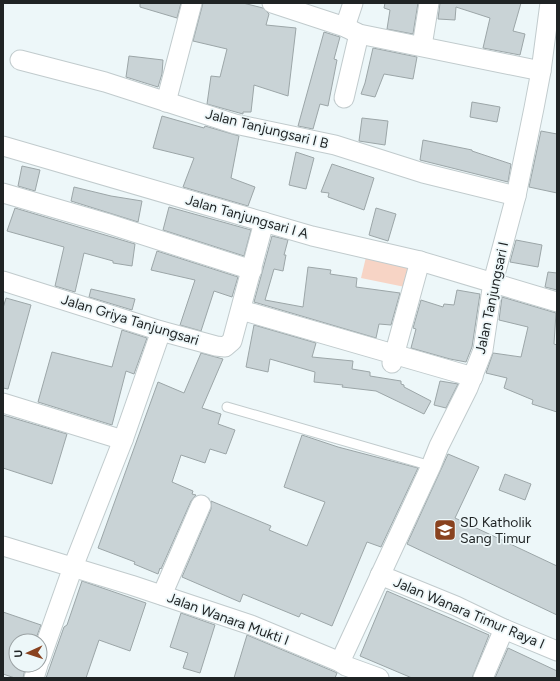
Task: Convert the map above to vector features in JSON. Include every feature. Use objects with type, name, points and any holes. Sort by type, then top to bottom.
[{"type":"street","points":[[166,102],[192,3]]},
{"type":"street","points":[[272,3],[352,30],[541,71]]},
{"type":"street","points":[[344,98],[352,30],[353,3]]},
{"type":"street","points":[[422,46],[429,3]]},
{"type":"street","name":"Jalan Tanjungsari I","points":[[340,662],[470,382],[483,350],[493,282],[516,196],[541,71],[550,3]]},
{"type":"street","name":"Jalan Tanjungsari I B","points":[[20,60],[105,82],[235,124],[335,145],[423,173],[516,196]]},
{"type":"street","name":"Jalan Tanjungsari I A","points":[[3,146],[312,236],[420,261],[557,302]]},
{"type":"street","points":[[3,193],[106,223],[252,270]]},
{"type":"street","name":"Jalan Griya Tanjungsari","points":[[3,281],[161,331],[216,346],[225,347],[232,341],[264,222]]},
{"type":"street","points":[[393,358],[420,261]]},
{"type":"street","points":[[240,313],[470,382]]},
{"type":"street","points":[[48,637],[73,567],[123,440],[161,331]]},
{"type":"street","points":[[3,403],[123,440]]},
{"type":"street","points":[[162,595],[201,505]]},
{"type":"street","name":"Jalan Wanara Mukti I","points":[[3,546],[162,595],[251,625],[340,662],[346,666],[376,677]]},
{"type":"street","name":"Jalan Wanara Timur Raya I","points":[[380,575],[456,606],[504,629],[557,651]]},
{"type":"street","points":[[483,678],[504,629]]},
{"type":"lane","points":[[227,407],[431,466]]},
{"type":"shaded area","points":[[366,257],[409,267],[405,287],[361,278]]},
{"type":"building","points":[[140,3],[181,3],[177,18],[140,7]]},
{"type":"building","points":[[203,3],[243,3],[263,8],[269,14],[266,25],[296,28],[288,96],[254,85],[251,112],[243,112],[243,114],[207,104],[211,76],[220,77],[227,49],[193,41]]},
{"type":"building","points":[[385,3],[418,3],[413,34],[387,29],[390,10],[384,8]]},
{"type":"building","points":[[440,3],[521,3],[513,31],[525,34],[520,55],[483,48],[490,18],[456,7],[455,20],[438,19]]},
{"type":"building","points":[[324,32],[340,37],[334,59],[337,60],[328,106],[320,104],[313,129],[298,126]]},
{"type":"building","points":[[373,48],[417,57],[413,79],[384,74],[375,97],[361,94]]},
{"type":"building","points":[[129,56],[163,60],[162,74],[158,87],[126,77]]},
{"type":"building","points":[[472,102],[500,107],[497,122],[470,117]]},
{"type":"building","points":[[162,116],[239,136],[231,178],[255,187],[248,206],[183,187],[194,158],[153,148]]},
{"type":"building","points":[[362,118],[388,121],[385,145],[359,141]]},
{"type":"building","points":[[541,131],[557,134],[557,193],[529,187]]},
{"type":"building","points":[[423,140],[472,150],[511,164],[508,182],[420,160]]},
{"type":"building","points":[[296,152],[314,158],[306,189],[289,185]]},
{"type":"building","points":[[332,164],[374,178],[364,210],[328,197],[329,193],[321,192]]},
{"type":"building","points":[[22,166],[40,170],[35,191],[18,186]]},
{"type":"building","points":[[74,187],[111,196],[142,201],[138,222],[71,201]]},
{"type":"building","points":[[169,207],[251,230],[244,256],[163,230]]},
{"type":"building","points":[[15,208],[135,244],[132,266],[113,263],[113,261],[84,253],[75,292],[55,286],[64,247],[7,231]]},
{"type":"building","points":[[376,208],[396,214],[388,241],[369,235]]},
{"type":"building","points":[[272,236],[288,240],[284,255],[286,255],[283,271],[274,269],[265,300],[303,307],[308,267],[331,270],[330,274],[357,278],[356,287],[400,293],[391,325],[379,324],[376,338],[254,302]]},
{"type":"building","points":[[516,240],[542,245],[538,267],[510,262]]},
{"type":"building","points":[[157,251],[238,277],[232,297],[214,291],[201,331],[180,325],[195,280],[151,270]]},
{"type":"building","points":[[548,272],[557,273],[557,290],[545,287]]},
{"type":"building","points":[[91,289],[135,299],[132,310],[89,297]]},
{"type":"building","points":[[457,290],[480,294],[472,347],[466,362],[411,348],[416,329],[413,328],[421,300],[443,307],[444,304],[454,305]]},
{"type":"building","points":[[502,297],[556,313],[554,344],[557,345],[557,412],[532,404],[533,400],[504,388],[507,378],[486,373],[493,353],[521,357],[528,327],[499,320]]},
{"type":"building","points":[[6,298],[31,305],[8,389],[3,388],[3,308]]},
{"type":"building","points":[[254,325],[316,343],[312,357],[353,361],[352,369],[370,372],[370,376],[401,381],[401,384],[404,385],[404,387],[431,401],[424,414],[376,391],[314,382],[315,372],[270,359],[268,372],[246,367]]},
{"type":"building","points":[[122,330],[147,338],[134,374],[126,371],[112,425],[38,402],[52,352],[112,367]]},
{"type":"building","points":[[201,353],[223,359],[202,408],[221,414],[218,424],[235,430],[226,454],[210,449],[205,463],[181,455],[172,482],[193,491],[192,494],[196,495],[191,501],[158,574],[134,564],[135,562],[98,548],[158,382],[184,393]]},
{"type":"building","points":[[440,381],[458,384],[446,408],[434,405]]},
{"type":"building","points":[[3,415],[67,434],[52,484],[3,468]]},
{"type":"building","points":[[302,435],[338,447],[418,468],[381,547],[367,542],[332,626],[301,613],[299,617],[243,594],[240,602],[182,577],[211,509],[211,501],[271,526],[269,530],[307,546],[325,502],[284,487]]},
{"type":"building","name":"SD Katholik Sang Timur","points":[[448,454],[479,467],[455,518],[557,566],[557,615],[407,544]]},
{"type":"building","points":[[505,474],[531,484],[525,500],[499,490]]},
{"type":"building","points":[[82,581],[146,603],[130,651],[99,640],[86,678],[46,678],[64,627],[67,625]]},
{"type":"building","points":[[387,591],[489,635],[472,678],[412,678],[360,656]]},
{"type":"building","points":[[3,612],[41,625],[38,633],[8,633],[8,673],[24,673],[23,678],[15,678],[3,674]]},
{"type":"building","points":[[181,613],[215,625],[200,673],[183,668],[188,653],[170,647]]},
{"type":"building","points":[[247,635],[335,672],[337,673],[335,678],[234,678]]},
{"type":"building","points":[[508,648],[557,671],[557,678],[495,678]]},
{"type":"place","name":"SD Katholik Sang Timur","points":[[445,530]]}]
